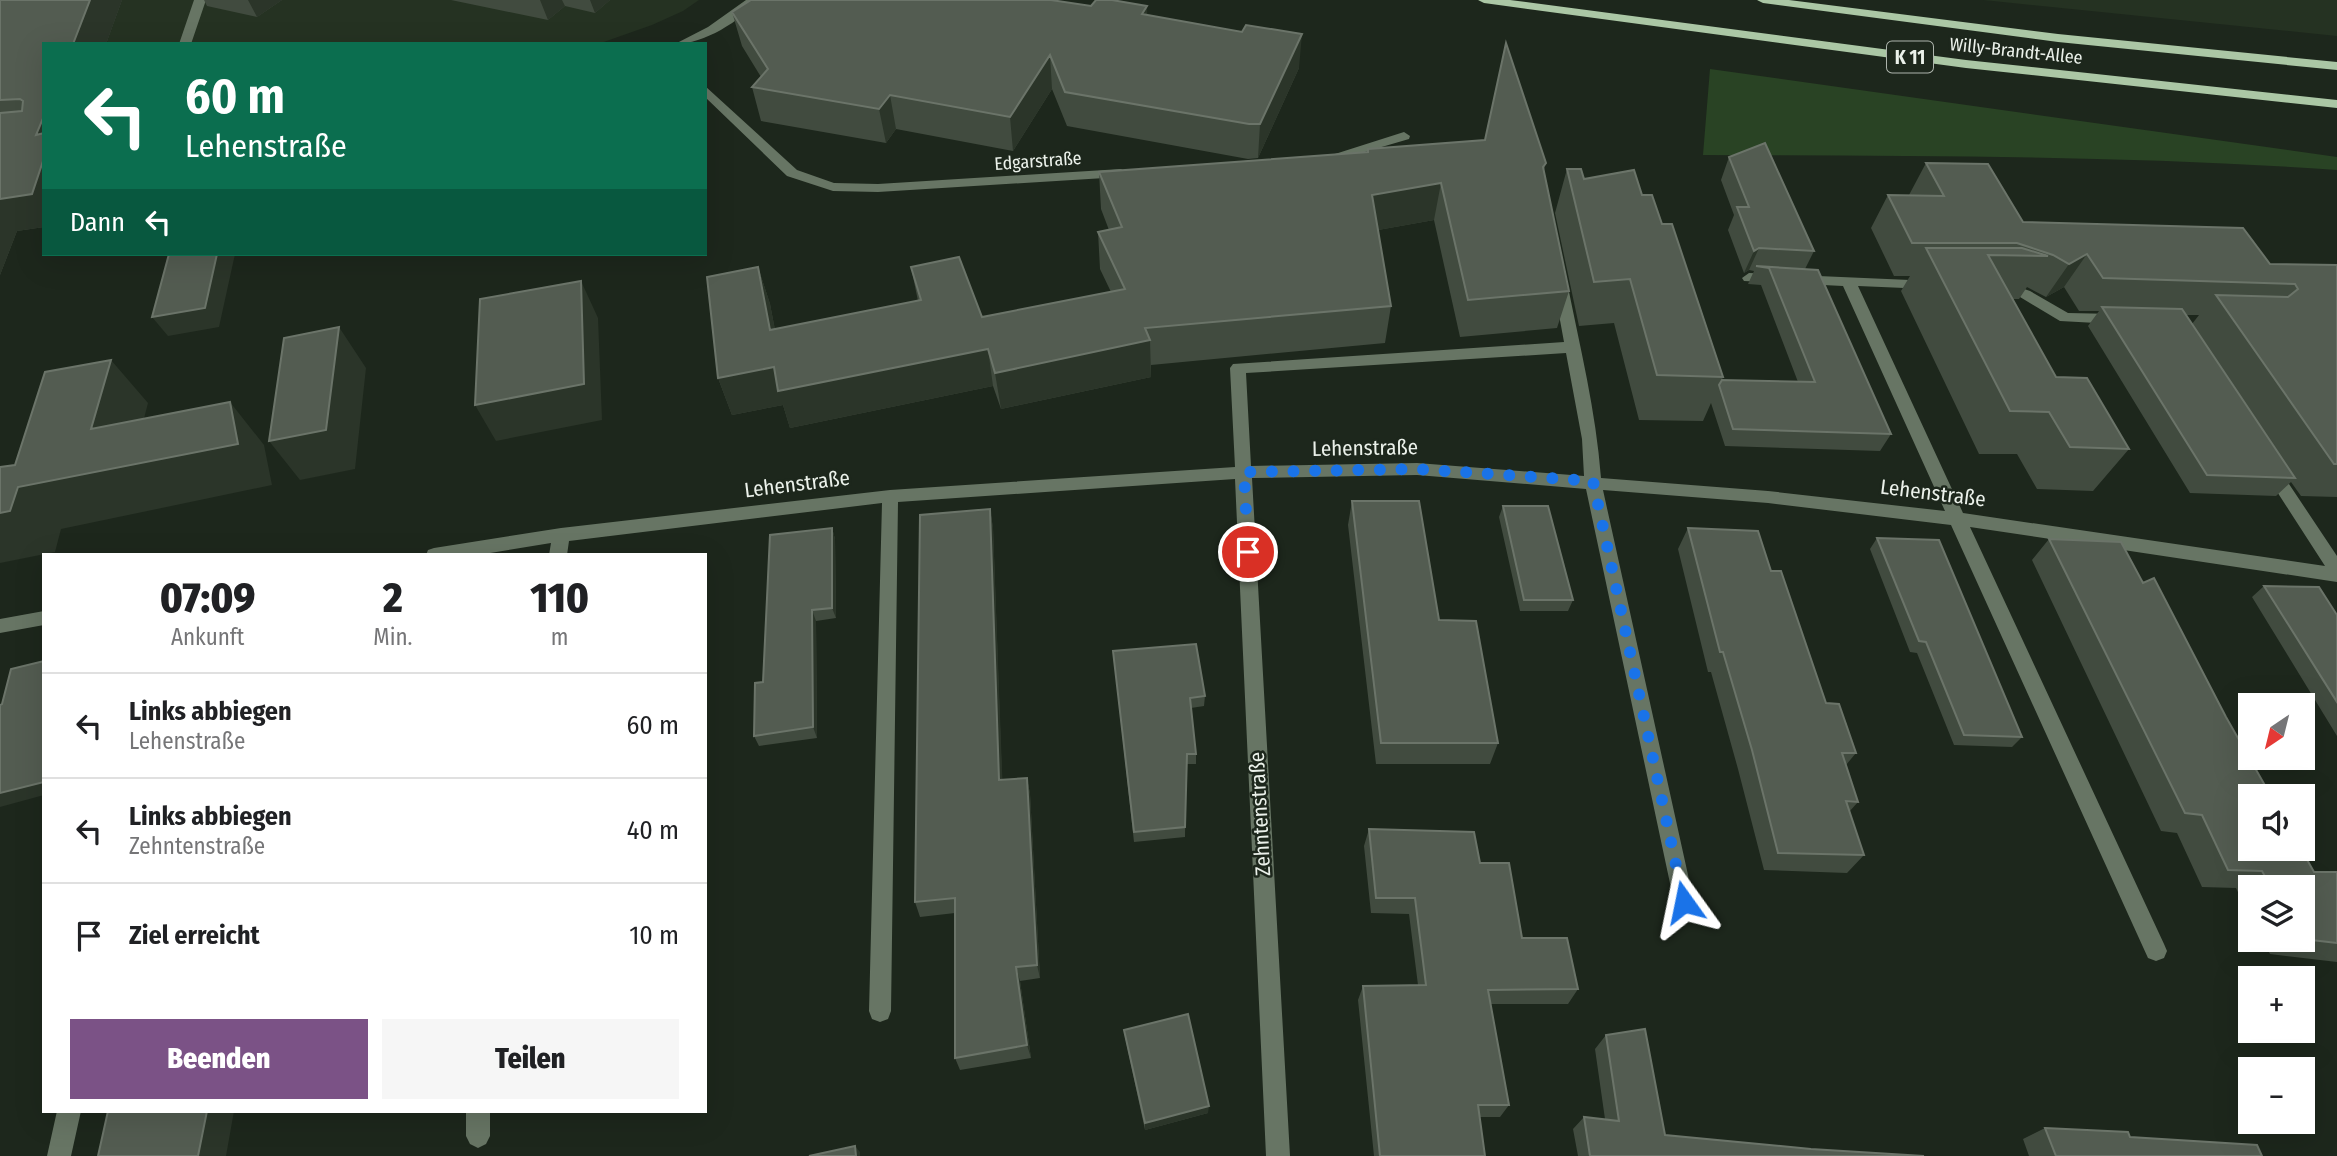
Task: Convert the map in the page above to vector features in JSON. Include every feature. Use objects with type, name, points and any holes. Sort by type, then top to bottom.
[{"type":"main road","name":"Willy-Brandt-Allee","points":[[1484,0],[1952,62],[2337,104]]},
{"type":"main road","name":"Willy-Brandt-Allee","points":[[1763,0],[2058,38],[2337,66]]},
{"type":"street","points":[[186,42],[200,0]]},
{"type":"street","points":[[685,42],[712,29],[754,0]]},
{"type":"street","name":"Edgarstraße","points":[[707,92],[792,173],[833,187],[878,188],[1140,172]]},
{"type":"street","points":[[1305,162],[1319,161],[1404,136]]},
{"type":"street","points":[[1557,269],[1590,439],[1593,481],[1684,902]]},
{"type":"street","points":[[1749,278],[1943,284]]},
{"type":"street","points":[[1849,283],[2156,951]]},
{"type":"street","points":[[1983,284],[1996,284],[2025,294],[2065,318],[2132,320]]},
{"type":"street","name":"Zehntenstraße","points":[[1278,1156],[1238,368],[1573,348]]},
{"type":"street","points":[[2262,456],[2337,572]]},
{"type":"street","name":"Lehenstraße","points":[[447,553],[561,535],[890,496],[1244,472],[1417,469],[1768,496],[1959,519],[2337,572]]},
{"type":"street","points":[[880,1011],[890,496]]},
{"type":"street","points":[[558,553],[561,535]]},
{"type":"street","points":[[0,626],[42,618]]},
{"type":"street","points":[[59,1156],[69,1113]]},
{"type":"street","points":[[478,1113],[478,1136]]},
{"type":"shaded area","points":[[0,0],[699,0],[683,11],[652,25],[604,42],[42,42]]},
{"type":"shaded area","points":[[1983,0],[2337,0],[2337,36]]},
{"type":"green space","points":[[1710,69],[2337,157],[2337,170],[2099,159],[1703,155]]},
{"type":"building","points":[[0,0],[90,0],[74,42],[42,42],[42,121],[36,135],[42,134],[42,164],[32,194],[0,199],[0,113],[22,111],[23,101],[0,100]]},
{"type":"building","points":[[751,0],[1051,0],[1091,6],[1096,0],[1112,0],[1147,6],[1142,14],[1242,32],[1246,25],[1302,34],[1260,124],[1065,92],[1050,55],[1010,117],[890,95],[879,109],[752,87],[768,69],[732,12]]},
{"type":"building","points":[[1506,43],[1546,163],[1543,167],[1569,291],[1468,300],[1441,183],[1372,195],[1391,306],[1145,328],[1150,340],[995,373],[988,349],[778,391],[774,367],[718,378],[707,277],[758,267],[770,330],[921,300],[911,267],[959,257],[982,317],[1125,289],[1098,232],[1122,227],[1099,172],[1368,152],[1368,149],[1485,140]]},
{"type":"building","points":[[1765,143],[1814,251],[1759,248],[1754,251],[1737,207],[1749,207],[1729,157]]},
{"type":"building","points":[[1926,163],[1988,164],[2023,222],[2243,228],[2270,264],[2337,265],[2337,464],[2334,464],[2216,295],[2288,297],[2298,289],[2295,284],[2103,278],[2087,254],[2069,264],[2053,255],[2017,243],[1912,243],[1888,195],[1944,196]]},
{"type":"building","points":[[1567,169],[1581,169],[1584,179],[1634,170],[1642,195],[1652,195],[1662,224],[1672,224],[1723,377],[1657,375],[1630,279],[1594,282]]},
{"type":"building","points":[[1926,248],[2022,248],[2048,256],[1988,255],[2056,377],[2087,378],[2129,449],[2070,447],[2049,412],[2010,411]]},
{"type":"building","points":[[168,256],[217,256],[205,308],[152,317]]},
{"type":"building","points":[[1756,266],[1818,270],[1891,434],[1733,429],[1719,385],[1722,380],[1815,382],[1769,268]]},
{"type":"building","points":[[581,281],[584,384],[475,405],[480,299]]},
{"type":"building","points":[[2102,307],[2182,309],[2295,478],[2207,475]]},
{"type":"building","points":[[339,327],[326,430],[269,441],[284,338]]},
{"type":"building","points":[[111,360],[91,429],[230,402],[238,444],[18,487],[10,511],[0,513],[0,467],[15,465],[45,372]]},
{"type":"building","points":[[1352,501],[1419,501],[1439,620],[1476,621],[1498,743],[1381,743]]},
{"type":"building","points":[[1503,506],[1548,506],[1573,600],[1524,600]]},
{"type":"building","points":[[990,509],[999,780],[1027,778],[1037,965],[1016,967],[1027,1045],[955,1058],[955,898],[915,902],[920,515]]},
{"type":"building","points":[[832,528],[832,608],[812,610],[813,727],[754,736],[755,683],[763,682],[770,535]]},
{"type":"building","points":[[1688,528],[1758,531],[1771,571],[1781,571],[1826,703],[1839,704],[1856,753],[1842,753],[1858,802],[1846,801],[1864,855],[1778,853],[1752,750],[1723,652],[1720,652]]},
{"type":"building","points":[[1877,538],[1939,540],[2022,737],[1964,735],[1926,642],[1919,641]]},
{"type":"building","points":[[2049,539],[2121,542],[2143,583],[2154,578],[2238,738],[2238,770],[2256,770],[2264,784],[2238,784],[2238,861],[2308,861],[2314,872],[2337,872],[2337,943],[2315,940],[2315,875],[2264,875],[2262,871],[2228,870],[2202,815],[2185,813]]},
{"type":"building","points":[[2264,586],[2319,587],[2337,615],[2337,702]]},
{"type":"building","points":[[1196,644],[1205,696],[1190,698],[1196,754],[1187,754],[1185,827],[1134,832],[1113,651]]},
{"type":"building","points":[[42,661],[42,782],[0,793],[0,705],[11,669]]},
{"type":"building","points":[[1369,829],[1474,832],[1480,863],[1509,863],[1522,938],[1567,938],[1578,989],[1488,990],[1509,1105],[1478,1105],[1485,1156],[1380,1156],[1363,986],[1426,985],[1415,898],[1376,898]]},
{"type":"building","points":[[1188,1014],[1209,1106],[1145,1123],[1124,1030]]},
{"type":"building","points":[[1645,1029],[1665,1135],[1811,1149],[1924,1156],[1590,1156],[1584,1117],[1619,1121],[1606,1035]]},
{"type":"building","points":[[108,1113],[207,1113],[198,1156],[98,1156]]},
{"type":"building","points":[[2045,1128],[2128,1132],[2130,1137],[2257,1145],[2262,1156],[2056,1156]]},
{"type":"building","points":[[855,1146],[856,1156],[809,1156]]},
{"type":"route","points":[[1248,552],[1244,472],[1417,469],[1593,481],[1684,902]]}]
